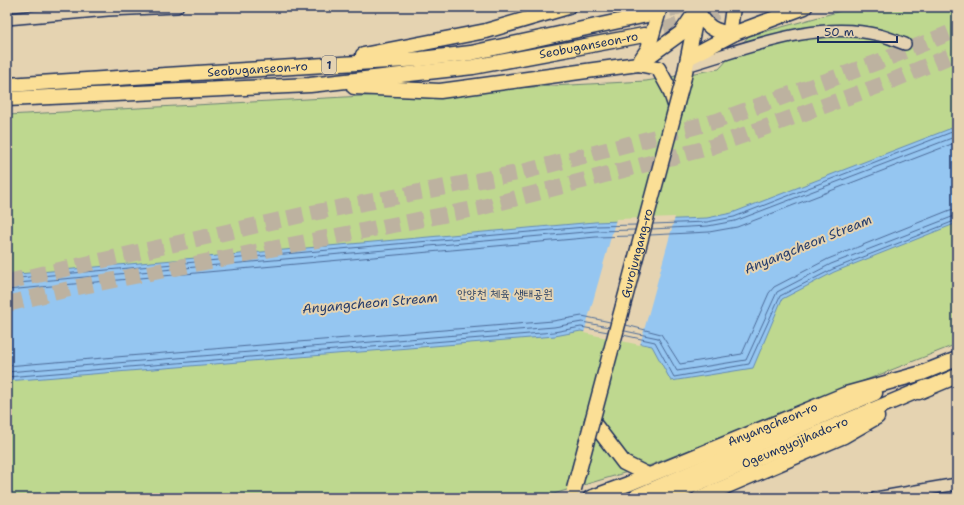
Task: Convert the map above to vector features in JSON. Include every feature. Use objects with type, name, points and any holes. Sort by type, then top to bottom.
[{"type":"main road","points":[[305,66],[486,31],[568,7]]},
{"type":"main road","points":[[638,64],[648,49],[660,7]]},
{"type":"main road","points":[[735,32],[730,29],[730,25],[737,7]]},
{"type":"main road","points":[[638,64],[681,33],[697,8],[709,27],[722,33],[735,32],[805,7]]},
{"type":"main road","name":"Gurojungang-ro","points":[[573,493],[676,108],[686,67],[697,8]]},
{"type":"main road","name":"Seobuganseon-ro","points":[[7,85],[421,59],[471,53],[648,15]]},
{"type":"main road","points":[[686,67],[735,32]]},
{"type":"main road","name":"Seobuganseon-ro","points":[[7,99],[310,85],[473,66],[644,35]]},
{"type":"main road","points":[[310,85],[440,91],[638,64],[658,68],[670,90],[676,108]]},
{"type":"main road","name":"Anyangcheon-ro","points":[[590,498],[628,484],[642,473],[846,394],[922,373],[957,358]]},
{"type":"main road","name":"Ogeumgyojihado-ro","points":[[637,496],[922,373]]},
{"type":"main road","points":[[700,498],[844,436],[927,387],[957,376]]},
{"type":"main road","name":"Ogeumgyojihado-ro","points":[[664,498],[927,387]]},
{"type":"main road","points":[[592,421],[624,463],[642,473]]},
{"type":"main road","points":[[619,498],[628,484]]},
{"type":"street","points":[[7,19],[108,9],[177,7]]},
{"type":"street","points":[[686,67],[803,33],[844,30],[879,35],[905,44]]},
{"type":"street","points":[[876,498],[957,484]]},
{"type":"green space","name":"안양천 체육 생태공원","points":[[849,7],[957,7],[957,344],[651,465],[540,498],[7,498],[7,115],[646,81],[719,69],[749,36],[837,12]]},
{"type":"water","name":"Anyangcheon Stream","points":[[957,126],[957,223],[834,272],[782,299],[753,368],[671,381],[652,346],[581,331],[555,336],[7,381],[7,275],[595,222],[707,218],[732,213]]},
{"type":"pier","points":[[675,217],[640,345],[584,333],[616,219]]},
{"type":"tunnel","points":[[649,15],[682,7]]},
{"type":"tunnel","points":[[644,35],[700,17],[738,8]]},
{"type":"tunnel","points":[[7,282],[302,215],[522,172],[717,121],[878,62],[957,30]]},
{"type":"tunnel","points":[[7,304],[73,288],[479,208],[711,147],[884,84],[957,53]]}]
